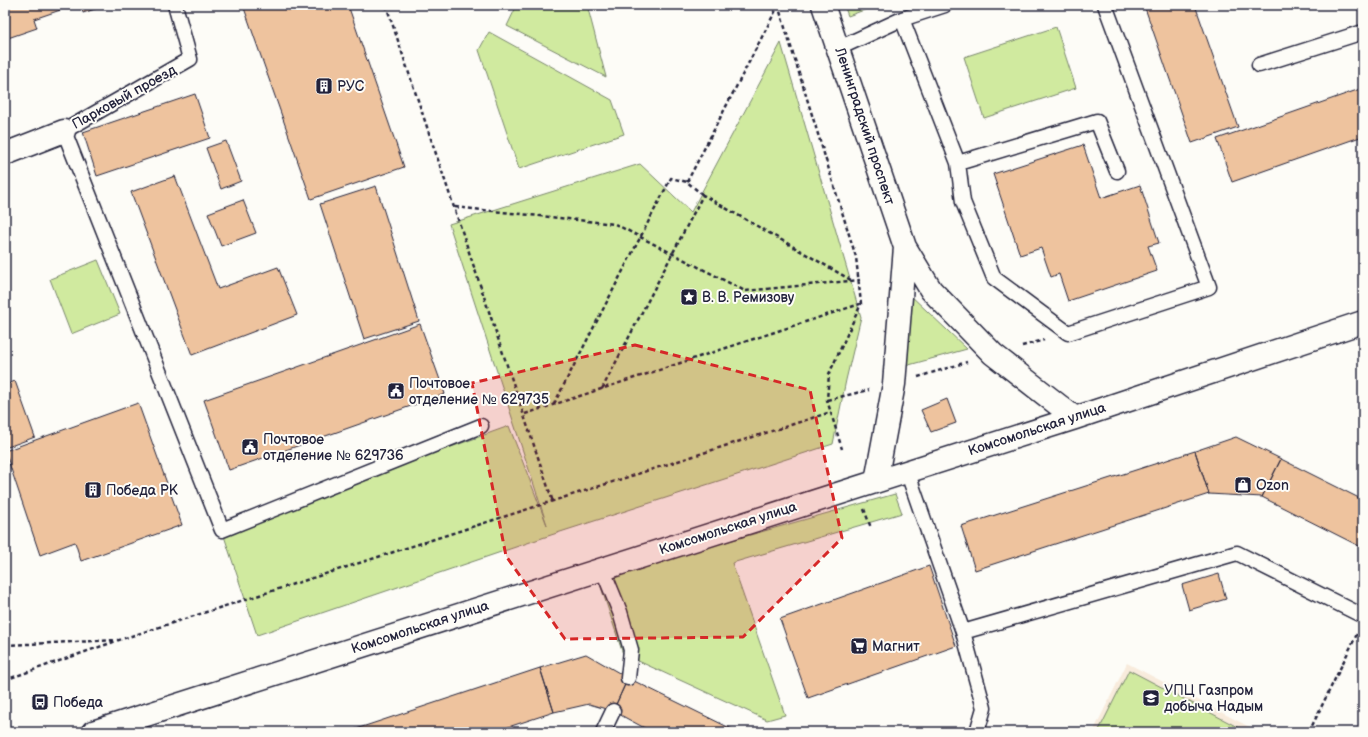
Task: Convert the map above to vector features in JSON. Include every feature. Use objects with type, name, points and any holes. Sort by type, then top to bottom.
[{"type":"street","name":"Ленинградский проспект","points":[[823,5],[839,48],[905,247]]},
{"type":"street","name":"Парковый проезд","points":[[5,154],[64,131]]},
{"type":"street","points":[[905,247],[931,290],[993,354],[1075,418]]},
{"type":"street","points":[[876,481],[894,384],[905,247]]},
{"type":"street","name":"Комсомольская улица","points":[[93,732],[1075,418],[1363,322]]},
{"type":"lane","name":"Парковый проезд","points":[[64,131],[190,59],[174,5]]},
{"type":"lane","points":[[839,48],[902,19],[945,5]]},
{"type":"lane","points":[[902,19],[958,163],[963,202],[994,278],[1068,333],[1209,287],[1105,5]]},
{"type":"lane","points":[[1259,65],[1363,32]]},
{"type":"lane","points":[[958,163],[1097,121],[1117,171]]},
{"type":"lane","points":[[64,131],[222,530],[481,426]]},
{"type":"lane","points":[[907,471],[964,632],[984,708],[977,732]]},
{"type":"lane","points":[[964,632],[1237,553],[1361,622]]},
{"type":"lane","points":[[602,568],[620,612],[631,650],[628,678]]},
{"type":"lane","points":[[603,732],[613,711]]},
{"type":"path","points":[[386,5],[525,414],[553,502]]},
{"type":"path","points":[[687,182],[779,5]]},
{"type":"path","points":[[779,5],[856,256],[860,280],[861,304],[829,374],[827,400],[842,449]]},
{"type":"path","points":[[554,405],[671,178],[687,182],[703,195],[851,280]]},
{"type":"path","points":[[602,389],[703,195]]},
{"type":"path","points":[[455,207],[616,224],[745,291],[860,280]]},
{"type":"path","points":[[525,414],[861,304]]},
{"type":"path","points":[[827,400],[894,384],[1068,333]]},
{"type":"path","points":[[5,680],[122,640],[831,412]]},
{"type":"path","points":[[863,506],[871,528]]},
{"type":"path","points":[[1309,732],[1361,622]]},
{"type":"path","points":[[5,645],[122,640]]},
{"type":"highlighted area","points":[[635,345],[810,390],[842,538],[743,637],[565,639],[506,556],[472,383]]},
{"type":"shaded area","name":"УПЦ Газпром добыча Надым","points":[[1127,663],[1259,732],[1093,732]]},
{"type":"green space","points":[[517,5],[587,5],[606,77],[507,26]]},
{"type":"green space","points":[[844,5],[875,5],[875,6],[848,16]]},
{"type":"green space","points":[[1056,27],[1076,88],[984,118],[964,57]]},
{"type":"green space","points":[[489,32],[612,100],[624,134],[519,169],[479,50]]},
{"type":"green space","points":[[781,43],[861,317],[833,444],[551,535],[257,635],[222,530],[509,426],[547,525],[449,224],[640,164],[691,212]]},
{"type":"green space","points":[[98,260],[120,314],[71,334],[50,279]]},
{"type":"green space","points":[[908,293],[967,349],[898,368]]},
{"type":"green space","points":[[895,494],[902,513],[732,563],[785,715],[767,720],[623,654],[598,578]]},
{"type":"green space","name":"УПЦ Газпром добыча Надым","points":[[1129,670],[1247,732],[1098,732]]},
{"type":"building","points":[[5,5],[75,5],[34,19],[37,28],[5,39]]},
{"type":"building","points":[[81,5],[107,5],[83,13]]},
{"type":"building","name":"РУС","points":[[243,5],[348,5],[404,167],[311,199]]},
{"type":"building","points":[[1144,5],[1195,5],[1238,127],[1192,143]]},
{"type":"building","points":[[1363,88],[1363,136],[1232,182],[1217,139]]},
{"type":"building","points":[[195,94],[210,138],[97,176],[83,132]]},
{"type":"building","points":[[226,141],[241,181],[221,189],[206,148]]},
{"type":"building","points":[[1083,145],[1101,198],[1140,185],[1159,243],[1148,246],[1157,271],[1068,301],[1059,274],[1051,277],[1041,248],[1020,255],[993,174]]},
{"type":"building","points":[[175,176],[218,289],[278,267],[297,315],[192,355],[131,192]]},
{"type":"building","points":[[376,186],[419,321],[364,339],[320,204]]},
{"type":"building","points":[[243,200],[256,233],[221,246],[208,213]]},
{"type":"building","points":[[420,324],[445,394],[229,470],[204,400]]},
{"type":"building","points":[[15,381],[35,437],[5,448],[5,385]]},
{"type":"building","points":[[947,399],[956,423],[931,432],[921,410]]},
{"type":"building","name":"Победа РК","points":[[138,403],[182,525],[81,561],[75,542],[40,555],[5,451]]},
{"type":"building","points":[[1236,437],[1281,459],[1262,497],[1209,494],[1195,451]]},
{"type":"building","points":[[1195,451],[1209,494],[975,570],[961,526]]},
{"type":"building","points":[[1281,459],[1363,500],[1363,548],[1262,497]]},
{"type":"building","points":[[929,566],[956,646],[808,698],[780,619]]},
{"type":"building","points":[[1219,574],[1226,599],[1189,610],[1182,585]]},
{"type":"building","points":[[586,654],[628,678],[613,711],[589,704],[554,712],[540,668]]},
{"type":"building","points":[[540,668],[554,712],[493,732],[347,732]]},
{"type":"building","points":[[628,678],[738,732],[652,732],[613,711]]},
{"type":"place","name":"РУС","points":[[324,86]]},
{"type":"place","name":"В. В. Ремизову","points":[[689,297]]},
{"type":"place","name":"Почтовое отделение № 629735","points":[[396,391]]},
{"type":"place","name":"Почтовое отделение № 629736","points":[[250,447]]},
{"type":"place","name":"Ozon","points":[[1243,485]]},
{"type":"place","name":"Победа РК","points":[[93,490]]},
{"type":"place","name":"Магнит","points":[[859,646]]},
{"type":"place","name":"УПЦ Газпром добыча Надым","points":[[1151,698]]},
{"type":"place","name":"Победа","points":[[40,702]]}]
